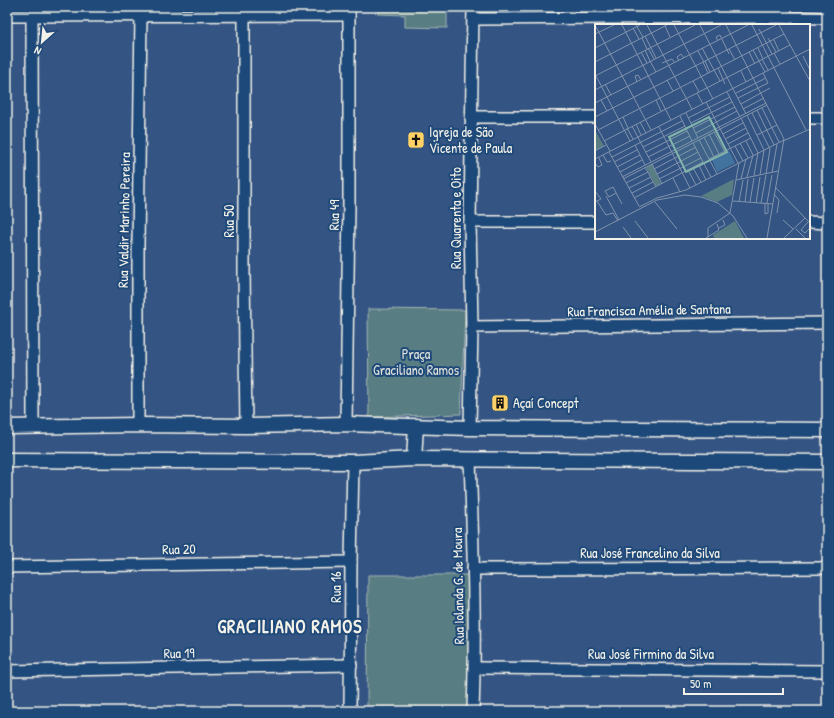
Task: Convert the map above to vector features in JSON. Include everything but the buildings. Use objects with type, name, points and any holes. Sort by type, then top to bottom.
[{"type":"street","name":"Rua Quarenta e Oito","points":[[470,428],[472,327],[470,222],[473,7]]},
{"type":"street","points":[[568,18],[569,7]]},
{"type":"street","points":[[7,16],[244,16],[349,11]]},
{"type":"street","name":"Rua 49","points":[[346,424],[349,205],[349,11]]},
{"type":"street","points":[[473,19],[568,18],[683,13],[784,12],[827,18]]},
{"type":"street","name":"Rua Valdir Marinho Pereira","points":[[138,425],[138,246],[141,15]]},
{"type":"street","points":[[32,16],[33,427]]},
{"type":"street","name":"Rua 50","points":[[244,16],[244,272],[246,426]]},
{"type":"street","points":[[471,117],[595,117]]},
{"type":"street","points":[[810,118],[827,118]]},
{"type":"street","points":[[470,222],[595,222]]},
{"type":"street","points":[[810,222],[827,222]]},
{"type":"street","name":"Rua Francisca Amélia de Santana","points":[[472,327],[827,323]]},
{"type":"street","points":[[7,426],[246,426],[346,424],[470,428],[827,430]]},
{"type":"street","points":[[414,459],[416,426]]},
{"type":"street","points":[[7,460],[353,462],[414,459],[827,462]]},
{"type":"street","name":"Rua Iolanda G. de Moura","points":[[470,460],[475,668],[474,711]]},
{"type":"street","name":"Rua 16","points":[[350,711],[353,462]]},
{"type":"street","name":"Rua 20","points":[[7,566],[351,562]]},
{"type":"street","name":"Rua José Francelino da Silva","points":[[473,569],[827,568]]},
{"type":"street","name":"Rua 19","points":[[7,671],[351,665]]},
{"type":"street","name":"Rua José Firmino da Silva","points":[[475,668],[827,670]]},
{"type":"green space","points":[[378,7],[447,7],[447,28],[405,27],[405,15],[378,14]]},
{"type":"green space","name":"Praça Graciliano Ramos","points":[[368,309],[465,310],[461,414],[369,417]]},
{"type":"green space","points":[[368,575],[472,575],[471,711],[367,711]]},
{"type":"place","name":"Igreja de São Vicente de Paula","points":[[416,140]]},
{"type":"place","name":"Açaí Concept","points":[[500,403]]},
{"type":"district","name":"GRACILIANO RAMOS","points":[[290,627]]}]
